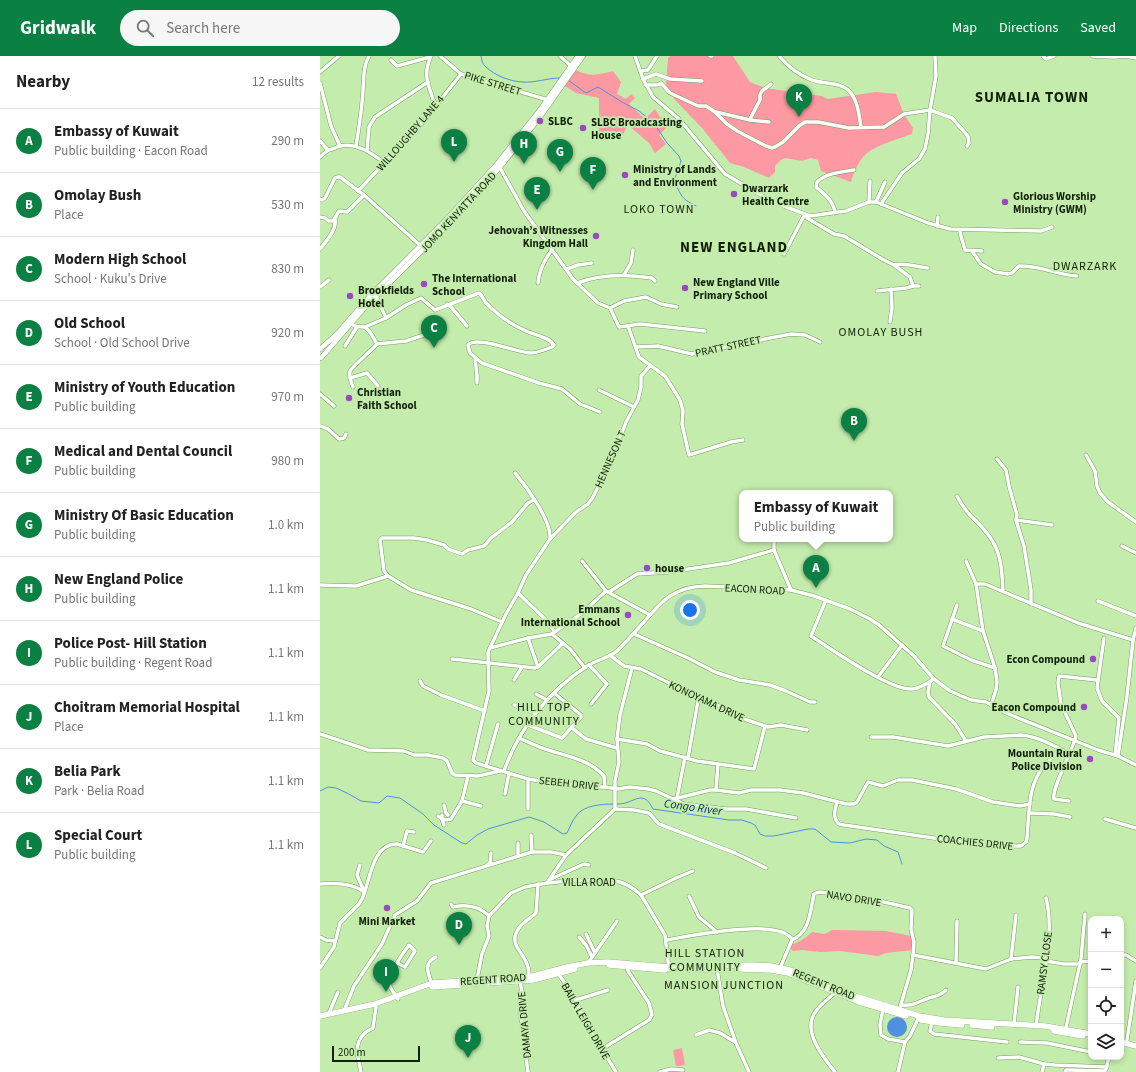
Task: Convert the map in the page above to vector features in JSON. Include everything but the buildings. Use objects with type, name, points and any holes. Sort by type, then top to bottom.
[{"type":"main road","name":"JOMO KENYATTA ROAD","points":[[573,68],[578,56]]},
{"type":"main road","name":"JOMO KENYATTA ROAD","points":[[320,349],[336,335],[373,295],[423,247],[447,219],[499,166],[583,56]]},
{"type":"main road","name":"JOMO KENYATTA ROAD","points":[[320,358],[351,324],[373,295]]},
{"type":"main road","name":"REGENT ROAD","points":[[320,1019],[376,1007],[433,985],[530,979],[588,963],[601,962],[669,968],[756,965],[797,972],[859,1002],[883,1009],[899,1009],[918,1019],[932,1022],[1037,1026]]},
{"type":"main road","name":"REGENT ROAD","points":[[558,972],[600,965],[626,965]]},
{"type":"main road","name":"REGENT ROAD","points":[[837,991],[931,1018],[978,1024]]},
{"type":"main road","name":"REGENT ROAD","points":[[320,1016],[397,998]]},
{"type":"main road","name":"REGENT ROAD","points":[[991,1025],[1014,1024],[1037,1026],[1088,1034]]},
{"type":"main road","name":"REGENT ROAD","points":[[1066,1031],[1088,1036]]},
{"type":"main road","points":[[1124,1041],[1136,1042]]},
{"type":"main road","points":[[1124,1041],[1136,1046]]},
{"type":"street","points":[[320,72],[339,56]]},
{"type":"street","points":[[356,146],[363,96],[364,71],[369,56]]},
{"type":"street","name":"PIKE STREET","points":[[440,56],[462,74],[549,101]]},
{"type":"street","points":[[560,56],[573,68]]},
{"type":"street","points":[[635,56],[643,79],[653,97],[679,119],[725,174],[771,201],[806,214],[814,215],[846,211],[869,202],[876,202],[937,226],[960,230],[1041,231],[1052,227]]},
{"type":"street","points":[[641,72],[648,70],[657,56]]},
{"type":"street","points":[[780,56],[789,67],[814,80],[845,87],[854,98],[858,107],[861,127]]},
{"type":"street","points":[[881,204],[902,173],[919,159],[923,153],[928,134],[930,110],[936,76],[935,56]]},
{"type":"street","points":[[1043,56],[1046,59],[1054,56]]},
{"type":"street","points":[[1092,56],[1126,56],[1136,58]]},
{"type":"street","points":[[391,60],[398,66],[431,57]]},
{"type":"street","points":[[431,57],[426,72],[426,78],[435,105]]},
{"type":"street","name":"WILLOUGHBY LANE 4","points":[[358,191],[423,122],[435,105],[462,74]]},
{"type":"street","points":[[643,79],[656,74],[670,78],[702,80]]},
{"type":"street","points":[[367,150],[369,127],[375,117],[428,82]]},
{"type":"street","points":[[320,83],[331,126],[340,146]]},
{"type":"street","points":[[646,85],[657,85],[661,83],[670,93],[698,106],[706,106],[737,131],[772,148],[783,142],[805,122],[810,121],[849,128],[884,127],[904,114],[930,110],[952,118],[968,136],[969,143],[967,146]]},
{"type":"street","points":[[750,119],[760,100],[762,91],[771,84]]},
{"type":"street","points":[[715,112],[769,122]]},
{"type":"street","points":[[320,141],[328,150]]},
{"type":"street","points":[[320,157],[328,150],[340,146],[356,146],[367,150],[385,163]]},
{"type":"street","points":[[499,166],[524,210],[577,284],[598,303],[610,308],[619,327],[640,324],[705,331]]},
{"type":"street","points":[[835,212],[834,205],[831,200],[816,187],[817,182],[821,178],[854,170]]},
{"type":"street","points":[[320,200],[325,198],[335,178],[338,177],[358,191],[423,247]]},
{"type":"street","points":[[869,202],[870,181]]},
{"type":"street","points":[[876,202],[885,182]]},
{"type":"street","points":[[320,249],[330,237],[339,211],[347,212],[364,196]]},
{"type":"street","points":[[784,254],[806,214]]},
{"type":"street","points":[[806,214],[807,218],[812,222],[834,234],[844,236],[894,265],[910,277],[913,286]]},
{"type":"street","points":[[320,217],[330,221],[335,219]]},
{"type":"street","points":[[937,226],[938,218]]},
{"type":"street","points":[[960,230],[960,239],[964,244],[964,249],[982,252]]},
{"type":"street","points":[[538,283],[538,276],[552,250]]},
{"type":"street","points":[[624,275],[631,263],[633,250]]},
{"type":"street","points":[[972,251],[979,262],[995,272],[1010,273],[1015,271],[1019,266],[1028,266],[1077,276]]},
{"type":"street","points":[[567,269],[578,265],[592,263]]},
{"type":"street","points":[[894,265],[904,263],[928,268]]},
{"type":"street","points":[[577,284],[599,277],[624,275],[652,278],[655,281]]},
{"type":"street","points":[[320,287],[329,280]]},
{"type":"street","points":[[877,291],[919,286]]},
{"type":"street","points":[[890,322],[892,308],[891,289]]},
{"type":"street","points":[[351,324],[357,327],[365,328],[421,298],[435,310],[477,292],[481,294],[487,304],[513,324],[540,336],[554,345],[532,353],[522,353],[473,342],[468,344],[468,347],[469,352],[475,358],[490,366],[539,383],[562,389],[580,404],[600,412]]},
{"type":"street","points":[[373,295],[386,318]]},
{"type":"street","points":[[610,308],[624,301],[646,297],[661,304],[677,307]]},
{"type":"street","points":[[447,304],[467,326]]},
{"type":"street","points":[[628,326],[639,357],[665,376],[680,400],[683,411],[682,424],[689,455],[731,442],[743,440]]},
{"type":"street","points":[[345,346],[357,327]]},
{"type":"street","points":[[365,328],[377,344]]},
{"type":"street","name":"PRATT STREET","points":[[636,347],[658,346],[692,354],[708,349],[741,346],[765,339],[791,334],[805,335],[820,342]]},
{"type":"street","points":[[353,386],[350,378],[352,368],[377,344],[406,341],[424,335]]},
{"type":"street","points":[[475,358],[477,376],[476,383]]},
{"type":"street","name":"HENNESON T","points":[[550,539],[576,512],[588,504],[593,497],[640,392],[641,376],[650,366]]},
{"type":"street","points":[[350,378],[367,373],[378,386]]},
{"type":"street","points":[[599,390],[634,407]]},
{"type":"street","points":[[320,394],[334,406]]},
{"type":"street","points":[[320,426],[328,429],[339,439],[344,438],[346,434]]},
{"type":"street","points":[[1086,455],[1095,471],[1097,486],[1100,493],[1108,502],[1136,522]]},
{"type":"street","points":[[997,459],[1006,470],[1017,515],[1016,520],[1024,546],[1031,590],[1031,604]]},
{"type":"street","points":[[515,473],[530,492],[540,509],[548,528],[550,539]]},
{"type":"street","points":[[957,496],[968,513],[987,532],[994,543],[1000,563],[1003,591]]},
{"type":"street","points":[[502,622],[471,609],[411,590],[388,576],[384,571],[380,540],[382,538],[414,538],[427,540],[444,544],[448,549],[462,554],[468,550],[484,546],[491,538],[512,522],[528,503],[534,500]]},
{"type":"street","points":[[1016,520],[1052,525]]},
{"type":"street","name":"SEBEH DRIVE","points":[[550,539],[532,564],[488,652],[489,691],[473,760],[476,763],[528,779],[565,785],[653,790],[684,804],[726,809],[746,809],[796,818]]},
{"type":"street","points":[[774,542],[774,550],[791,590]]},
{"type":"street","points":[[1122,546],[1136,553]]},
{"type":"street","points":[[490,648],[553,633],[582,613],[607,591],[637,574],[668,572],[730,563],[774,550]]},
{"type":"street","points":[[582,561],[607,591],[650,615]]},
{"type":"street","points":[[966,561],[976,584],[981,609],[983,631],[994,668],[996,690],[991,705]]},
{"type":"street","points":[[320,585],[356,586],[388,576]]},
{"type":"street","points":[[976,584],[985,584],[1078,623],[1133,640]]},
{"type":"street","name":"EACON ROAD","points":[[503,771],[519,738],[536,713],[554,693],[587,666],[611,656],[634,634],[662,600],[679,591],[697,586],[791,590],[826,600],[850,609],[867,617],[902,645],[921,663],[934,680],[946,688],[971,700],[984,702],[1006,713],[1074,741],[1117,755],[1136,765]]},
{"type":"street","points":[[518,593],[545,619],[553,633],[607,684],[591,704]]},
{"type":"street","points":[[826,600],[812,636],[852,663],[902,689],[913,689],[934,680]]},
{"type":"street","points":[[1098,601],[1136,616]]},
{"type":"street","points":[[957,605],[943,646],[970,660],[994,668]]},
{"type":"street","points":[[952,619],[983,631]]},
{"type":"street","points":[[1117,755],[1136,628]]},
{"type":"street","points":[[634,634],[693,660],[715,672],[739,680],[770,685],[786,690],[810,702],[815,702]]},
{"type":"street","points":[[528,638],[538,667]]},
{"type":"street","points":[[1104,638],[1097,688],[1102,701],[1119,718],[1117,755]]},
{"type":"street","points":[[452,659],[535,668],[538,667],[563,643]]},
{"type":"street","points":[[878,677],[902,645]]},
{"type":"street","name":"KONOYAMA DRIVE","points":[[611,656],[624,666],[641,669],[673,685],[699,695],[737,716],[765,726],[772,727],[781,725],[807,730]]},
{"type":"street","points":[[514,680],[522,667]]},
{"type":"street","points":[[548,881],[566,856],[615,808],[616,777],[619,762],[617,739],[620,715],[632,668]]},
{"type":"street","points":[[1069,801],[1054,799],[1053,796],[1070,755],[1076,734],[1066,718],[1060,704],[1058,683],[1059,676],[1097,680]]},
{"type":"street","points":[[420,681],[423,686],[441,695],[485,710]]},
{"type":"street","points":[[930,682],[928,692],[929,697],[955,724],[966,741]]},
{"type":"street","points":[[528,725],[562,738],[581,717],[581,715],[554,693]]},
{"type":"street","points":[[536,694],[547,700]]},
{"type":"street","points":[[699,695],[687,758],[675,799],[716,790],[739,793],[751,790],[773,790],[803,793],[846,804],[855,804],[867,783],[870,782],[883,786],[895,781],[905,780],[963,790],[993,802],[1010,806],[1023,806],[1030,804]]},
{"type":"street","points":[[514,705],[536,713]]},
{"type":"street","points":[[486,766],[498,724]]},
{"type":"street","points":[[617,739],[647,744],[660,751],[687,758],[718,764],[754,768],[765,726]]},
{"type":"street","points":[[572,728],[586,739],[617,748]]},
{"type":"street","points":[[320,734],[368,750],[404,751],[414,755],[428,755],[443,758],[447,761],[454,774],[468,776],[485,775],[503,771]]},
{"type":"street","points":[[871,737],[893,737],[948,746],[989,736],[1022,735],[1060,749],[1070,755]]},
{"type":"street","points":[[519,738],[533,745],[573,758],[600,771],[604,776],[605,787]]},
{"type":"street","name":"COACHIES DRIVE","points":[[837,802],[834,814],[836,821],[839,824],[974,844],[1017,847],[1026,842],[1030,804],[1034,785],[1039,773],[1060,749]]},
{"type":"street","points":[[716,790],[718,764]]},
{"type":"street","points":[[505,794],[509,773]]},
{"type":"street","points":[[441,815],[441,818],[450,820],[462,801],[468,776]]},
{"type":"street","points":[[528,779],[528,808]]},
{"type":"street","points":[[462,801],[481,806]]},
{"type":"street","points":[[444,825],[441,815],[444,807],[448,815]]},
{"type":"street","points":[[615,808],[649,813],[659,824],[720,847],[766,868]]},
{"type":"street","points":[[1029,813],[1054,814],[1070,817]]},
{"type":"street","points":[[1105,819],[1136,828]]},
{"type":"street","points":[[403,846],[407,831],[414,832]]},
{"type":"street","points":[[530,835],[532,852]]},
{"type":"street","points":[[320,968],[334,947],[340,923],[359,904],[374,861],[380,851],[393,844],[423,852],[430,840]]},
{"type":"street","points":[[518,842],[518,856]]},
{"type":"street","points":[[344,1011],[354,986],[382,944],[396,913],[417,901],[432,882],[532,852],[551,852],[566,856]]},
{"type":"street","points":[[485,867],[490,863],[492,853]]},
{"type":"street","points":[[548,881],[584,864],[589,865]]},
{"type":"street","points":[[360,865],[357,875],[364,892]]},
{"type":"street","points":[[641,895],[693,871]]},
{"type":"street","name":"VILLA ROAD","points":[[490,916],[511,893],[525,887],[548,881],[581,880],[622,882],[641,895],[664,932],[669,968]]},
{"type":"street","points":[[320,884],[341,884],[364,892]]},
{"type":"street","points":[[530,979],[527,963],[519,951],[515,939],[519,927],[536,913],[538,884]]},
{"type":"street","name":"NAVO DRIVE","points":[[780,969],[792,940],[800,937],[808,924],[814,894],[820,892],[875,900],[910,908],[912,910],[914,942],[913,955]]},
{"type":"street","points":[[690,896],[699,917],[717,932]]},
{"type":"street","name":"RAMSY CLOSE","points":[[1037,1026],[1046,959],[1049,920],[1046,898]]},
{"type":"street","points":[[451,904],[452,907],[472,906],[481,909],[490,916],[487,926],[489,936],[482,954],[477,982]]},
{"type":"street","points":[[1066,1031],[1080,963],[1085,914]]},
{"type":"street","points":[[1011,958],[1016,915]]},
{"type":"street","points":[[588,963],[617,921]]},
{"type":"street","points":[[956,963],[957,921]]},
{"type":"street","points":[[666,940],[717,932],[759,928],[774,930],[788,935],[792,940]]},
{"type":"street","points":[[586,934],[594,955]]},
{"type":"street","points":[[320,937],[326,940],[335,941]]},
{"type":"street","points":[[579,937],[594,955]]},
{"type":"street","points":[[397,963],[405,967],[416,951],[408,945],[397,963],[389,982],[397,998]]},
{"type":"street","points":[[899,1009],[911,970],[913,955],[986,969],[1011,958],[1032,957],[1064,964],[1088,962]]},
{"type":"street","points":[[1124,956],[1136,961]]},
{"type":"street","points":[[433,985],[428,973],[428,964],[430,960],[436,957]]},
{"type":"street","points":[[602,1049],[650,1020],[652,1015],[649,1003],[626,965]]},
{"type":"street","points":[[717,967],[723,1006],[736,1043],[749,1072]]},
{"type":"street","name":"BAILA LEIGH DRIVE","points":[[558,972],[576,1000],[584,1019],[616,1072]]},
{"type":"street","name":"DAMAYA DRIVE","points":[[520,980],[523,1000],[520,1010],[528,1072]]},
{"type":"street","points":[[1124,1036],[1136,981]]},
{"type":"street","points":[[1014,1024],[1018,987]]},
{"type":"street","points":[[576,1000],[608,990]]},
{"type":"street","points":[[899,1009],[938,996],[946,990]]},
{"type":"street","points":[[835,1072],[811,1035],[810,1030],[811,1020],[815,1012],[837,991]]},
{"type":"street","points":[[329,1013],[338,992]]},
{"type":"street","points":[[361,1072],[357,1052],[358,1046],[363,1035],[373,1028],[376,1007]]},
{"type":"street","points":[[883,1009],[880,1025],[881,1035],[888,1039],[905,1042]]},
{"type":"street","points":[[898,1072],[905,1042],[910,1036],[918,1019]]},
{"type":"street","points":[[932,1022],[930,1031],[934,1034],[1007,1042]]},
{"type":"street","points":[[696,1036],[709,1030],[725,1036],[736,1043]]},
{"type":"street","points":[[1020,1042],[1047,1043],[1088,1051]]},
{"type":"street","points":[[998,1058],[1019,1057],[1044,1064],[1072,1067],[1107,1067]]},
{"type":"street","points":[[1065,1072],[1066,1070],[1103,1071],[1107,1067],[1108,1060]]},
{"type":"street","points":[[1042,1072],[1044,1064]]},
{"type":"street","points":[[660,1072],[671,1069],[683,1070]]},
{"type":"shaded area","points":[[670,56],[733,56],[750,82],[765,88],[822,96],[828,99],[876,92],[896,94],[904,114],[913,128],[912,134],[881,145],[866,154],[857,167],[851,182],[821,171],[818,160],[811,158],[802,161],[785,158],[775,166],[775,172],[769,178],[744,167],[730,163],[702,128],[675,100],[666,85],[668,58]]},
{"type":"shaded area","points":[[576,70],[594,75],[613,71],[621,82],[617,94],[626,99],[631,94],[635,98],[629,104],[645,119],[655,109],[660,117],[670,124],[659,135],[666,144],[655,153],[649,143],[628,125],[622,136],[599,136],[599,98],[576,93],[563,85]]},
{"type":"shaded area","points":[[832,930],[886,931],[911,936],[916,941],[916,946],[913,950],[886,953],[878,956],[840,951],[793,951],[788,945],[801,940],[812,932],[825,934]]},
{"type":"shaded area","points":[[682,1048],[685,1065],[676,1066],[673,1050]]},
{"type":"water","points":[[897,1017],[904,1020],[907,1027],[904,1034],[897,1037],[890,1034],[887,1027],[890,1020]]},
{"type":"waterway","points":[[481,56],[482,62],[489,70],[518,82],[560,78]]},
{"type":"waterway","points":[[568,80],[586,93],[598,87],[639,111],[654,123],[667,143],[679,156],[681,161],[674,181],[684,199],[696,206]]},
{"type":"waterway","name":"Congo River","points":[[320,791],[328,787],[336,788],[361,801],[379,803],[387,796],[400,798],[423,814],[434,825],[466,844],[477,835],[488,829],[529,817],[544,822],[563,834],[567,833],[572,822],[583,809],[604,804],[614,804]]},
{"type":"waterway","name":"Congo River","points":[[617,804],[623,804],[641,798],[645,799],[653,809],[729,820],[742,820],[755,825],[760,834],[765,836],[774,836],[815,829],[831,842],[850,843],[866,839],[877,840],[884,846],[898,852],[902,864]]},
{"type":"place","name":"Belia Park","points":[[799,117]]},
{"type":"place","name":"SLBC","points":[[540,121]]},
{"type":"place","name":"SLBC Broadcasting House","points":[[583,128]]},
{"type":"place","name":"Special Court","points":[[454,162]]},
{"type":"place","name":"New England Police","points":[[524,164]]},
{"type":"place","name":"Ministry Of Basic Education","points":[[560,172]]},
{"type":"place","name":"Ministry of Lands and Environment","points":[[625,175]]},
{"type":"place","name":"Medical and Dental Council","points":[[593,190]]},
{"type":"place","name":"Dwarzark Health Centre","points":[[734,194]]},
{"type":"place","name":"Glorious Worship Ministry (GWM)","points":[[1005,202]]},
{"type":"place","name":"Ministry of Youth Education","points":[[537,210]]},
{"type":"place","name":"Jehovah’s Witnesses Kingdom Hall","points":[[596,236]]},
{"type":"place","name":"The International School","points":[[424,284]]},
{"type":"place","name":"New England Ville Primary School","points":[[685,288]]},
{"type":"place","name":"Brookfields Hotel","points":[[350,296]]},
{"type":"place","name":"Modern High School","points":[[434,348]]},
{"type":"place","name":"Christian Faith School","points":[[349,398]]},
{"type":"place","name":"Omolay Bush","points":[[854,441]]},
{"type":"place","name":"house","points":[[647,568]]},
{"type":"place","name":"Embassy of Kuwait","points":[[816,588]]},
{"type":"place","name":"Emmans International School","points":[[628,615]]},
{"type":"place","name":"Econ Compound","points":[[1093,659]]},
{"type":"place","name":"Eacon Compound","points":[[1084,707]]},
{"type":"place","name":"Mountain Rural Police Division","points":[[1090,759]]},
{"type":"place","name":"Mini Market","points":[[387,908]]},
{"type":"place","name":"Old School","points":[[459,945]]},
{"type":"place","name":"Police Post- Hill Station","points":[[386,992]]},
{"type":"place","name":"Choitram Memorial Hospital","points":[[468,1058]]},
{"type":"district","name":"SUMALIA TOWN","points":[[1032,97]]},
{"type":"district","name":"LOKO TOWN","points":[[659,209]]},
{"type":"district","name":"NEW ENGLAND","points":[[734,247]]},
{"type":"district","name":"DWARZARK","points":[[1085,266]]},
{"type":"district","name":"OMOLAY BUSH","points":[[881,332]]},
{"type":"district","name":"HILL TOP COMMUNITY","points":[[544,714]]},
{"type":"district","name":"HILL STATION COMMUNITY","points":[[705,960]]},
{"type":"district","name":"MANSION JUNCTION","points":[[724,985]]}]
